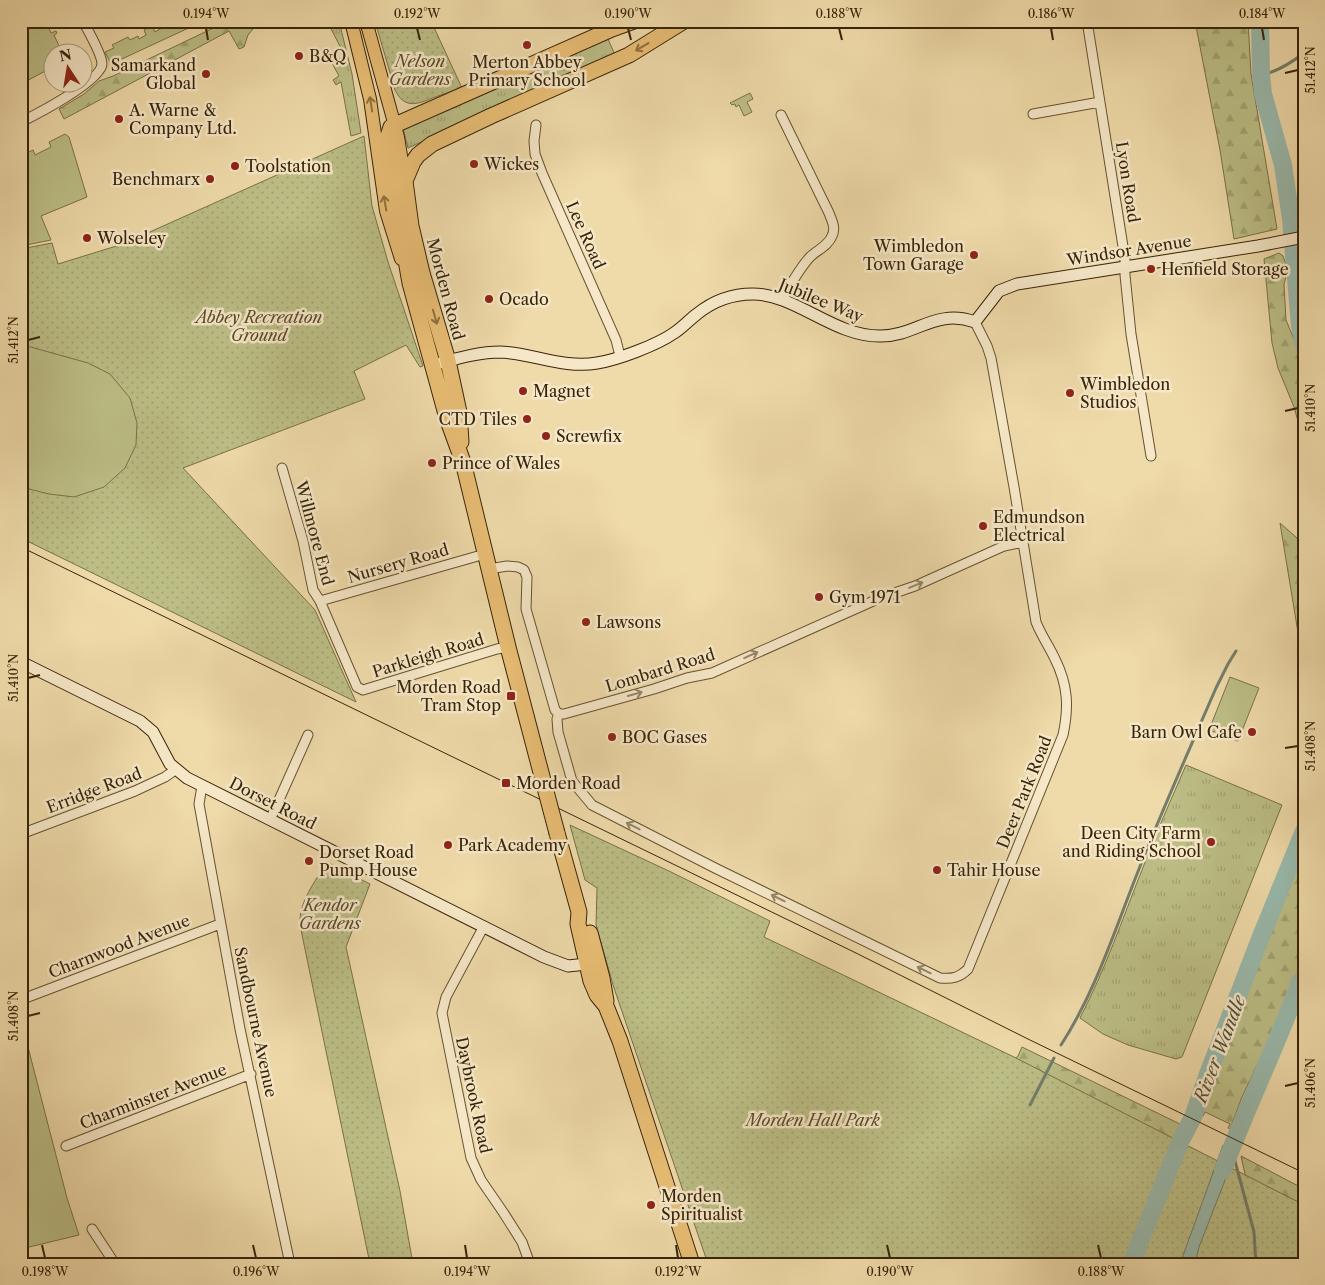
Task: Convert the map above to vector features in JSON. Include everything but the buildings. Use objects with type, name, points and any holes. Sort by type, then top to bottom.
[{"type":"highway","points":[[394,125],[634,21]]},
{"type":"highway","points":[[405,181],[415,158],[432,144],[629,55],[684,21]]},
{"type":"highway","name":"Morden Road","points":[[394,125],[388,136],[389,153],[410,283],[447,418],[463,462],[508,648],[579,912],[578,924],[591,980],[597,996],[606,1006],[620,1041],[692,1264]]},
{"type":"highway","name":"Morden Road","points":[[405,181],[411,226],[422,273],[448,361],[459,412],[463,462]]},
{"type":"highway","name":"Morden Road","points":[[579,912],[587,922],[606,994],[606,1006]]},
{"type":"main road","name":"Morden Road","points":[[352,21],[370,99],[389,153],[405,181]]},
{"type":"main road","name":"Morden Road","points":[[366,21],[394,125]]},
{"type":"main road","points":[[389,153],[432,144]]},
{"type":"street","points":[[21,122],[52,106],[93,78],[100,69],[101,60],[85,24],[97,21]]},
{"type":"street","name":"Lyon Road","points":[[1087,21],[1114,182],[1125,259],[1131,334],[1151,456]]},
{"type":"street","points":[[1033,114],[1100,102]]},
{"type":"street","points":[[781,115],[829,213],[834,229],[832,237],[810,257],[800,270],[782,300]]},
{"type":"street","name":"Lee Road","points":[[536,125],[535,154],[616,340],[620,356]]},
{"type":"street","name":"Windsor Avenue","points":[[975,322],[999,291],[1017,284],[1304,237]]},
{"type":"street","name":"Jubilee Way","points":[[432,366],[448,361],[500,352],[576,364],[598,363],[648,346],[674,333],[711,304],[739,295],[770,296],[850,332],[866,335],[882,336],[897,334],[951,317],[975,322]]},
{"type":"street","name":"Deer Park Road","points":[[559,714],[557,719],[558,732],[572,781],[592,805],[715,868],[940,978],[950,979],[962,975],[968,969],[1063,735],[1068,714],[1063,678],[1036,622],[991,358],[975,322]]},
{"type":"street","name":"Willmore End","points":[[282,468],[303,541],[313,590],[320,601],[357,687]]},
{"type":"street","name":"Lombard Road","points":[[559,714],[654,689],[687,678],[712,673],[880,598],[915,586],[1004,546],[1023,542]]},
{"type":"street","name":"Nursery Road","points":[[320,601],[485,554]]},
{"type":"street","points":[[489,569],[507,566],[518,567],[524,570],[527,577],[526,609],[555,710],[559,714]]},
{"type":"street","name":"Parkleigh Road","points":[[357,687],[363,690],[497,649],[508,648]]},
{"type":"street","name":"Dorset Road","points":[[21,662],[140,721],[153,732],[166,758],[176,770],[187,778],[562,965],[576,966],[587,964]]},
{"type":"street","points":[[270,820],[308,735]]},
{"type":"street","name":"Erridge Road","points":[[21,834],[135,791],[176,770]]},
{"type":"street","name":"Sandbourne Avenue","points":[[202,786],[199,804],[220,924],[240,1029],[290,1264]]},
{"type":"street","name":"Charnwood Avenue","points":[[28,997],[220,924]]},
{"type":"street","name":"Daybrook Road","points":[[484,926],[446,997],[442,1013],[471,1158],[476,1171],[518,1236],[530,1264]]},
{"type":"street","name":"Charminster Avenue","points":[[66,1146],[251,1074]]},
{"type":"street","points":[[92,1229],[115,1264]]},
{"type":"green space","points":[[21,21],[46,21],[51,33],[56,31],[57,33],[54,35],[57,42],[42,42],[42,73],[21,84]]},
{"type":"green space","points":[[174,21],[195,21],[193,26],[111,64],[105,52],[114,48],[112,45],[128,37],[130,40],[138,36],[139,39],[146,35],[144,30],[152,26],[155,32]]},
{"type":"green space","points":[[228,21],[249,21],[253,29],[248,35],[244,47],[239,49],[229,31],[64,119],[59,109],[86,92],[92,92],[92,87],[99,81]]},
{"type":"green space","points":[[327,21],[339,21],[352,74],[361,133],[351,136],[341,82],[336,85],[333,80],[339,76],[332,63],[345,56]]},
{"type":"green space","name":"Nelson Gardens","points":[[375,21],[431,21],[462,88],[423,102],[412,104],[403,101],[395,90]]},
{"type":"green space","points":[[1195,21],[1248,21],[1251,74],[1277,229],[1234,239],[1220,150]]},
{"type":"green space","points":[[608,39],[615,55],[408,148],[403,128]]},
{"type":"green space","points":[[750,93],[753,99],[747,102],[752,112],[744,116],[739,105],[736,107],[735,104],[732,105],[730,103]]},
{"type":"green space","points":[[65,134],[69,137],[87,197],[41,216],[51,240],[21,246],[21,156],[33,150],[35,155],[51,147],[49,142]]},
{"type":"green space","name":"Abbey Recreation Ground","points":[[364,136],[372,206],[388,262],[423,366],[420,367],[406,345],[354,371],[365,399],[183,468],[315,610],[356,702],[21,538],[21,249],[52,243],[58,264],[123,244]]},
{"type":"green space","points":[[1279,253],[1283,256],[1288,270],[1284,284],[1286,320],[1304,363],[1304,443],[1294,407],[1278,368],[1272,343],[1264,259]]},
{"type":"green space","points":[[21,340],[27,346],[88,363],[110,374],[130,398],[137,423],[136,445],[125,468],[104,487],[74,497],[29,489],[21,494]]},
{"type":"green space","points":[[1280,523],[1297,538],[1304,562],[1304,651],[1301,651]]},
{"type":"green space","points":[[1230,677],[1259,688],[1238,741],[1209,730]]},
{"type":"green space","points":[[1186,765],[1282,805],[1182,1057],[1176,1059],[1128,1045],[1103,1034],[1080,1018],[1105,963],[1152,844]]},
{"type":"green space","name":"Morden Hall Park","points":[[570,825],[770,921],[764,937],[1014,1057],[1304,1205],[1304,1264],[708,1264],[613,985],[596,925],[597,888],[585,880]]},
{"type":"green space","points":[[1304,848],[1304,968],[1242,1097],[1230,1129],[1228,1128],[1230,1124],[1205,1112],[1203,1116],[1201,1115],[1212,1082]]},
{"type":"green space","name":"Kendor Gardens","points":[[327,862],[370,884],[346,947],[400,1191],[413,1264],[370,1264],[300,925],[300,917],[305,900]]},
{"type":"green space","points":[[21,1020],[67,1198],[79,1235],[21,1249]]},
{"type":"green space","points":[[1022,1047],[1182,1125],[1147,1203],[1001,1071],[1018,1056]]},
{"type":"green space","points":[[1241,1156],[1304,1189],[1304,1247],[1251,1186],[1245,1174]]},
{"type":"shaded area","name":"River Wandle","points":[[1223,1145],[1234,1148],[1224,1183],[1199,1247],[1195,1264],[1180,1264]]},
{"type":"waterway","name":"River Wandle","points":[[1260,21],[1263,94],[1283,165],[1291,219],[1300,326],[1304,345]]},
{"type":"waterway","points":[[1261,75],[1284,67],[1304,53]]},
{"type":"waterway","points":[[1061,1045],[1095,981],[1167,801],[1216,688],[1236,651]]},
{"type":"waterway","name":"River Wandle","points":[[1131,1264],[1181,1140],[1193,1117],[1260,939],[1304,831]]},
{"type":"waterway","name":"River Wandle","points":[[1223,1170],[1300,982],[1304,977]]},
{"type":"waterway","points":[[1030,1105],[1054,1058]]},
{"type":"waterway","points":[[1232,1150],[1254,1232],[1256,1264]]},
{"type":"tram line","points":[[21,547],[1304,1173]]},
{"type":"place","name":"Merton Abbey Primary School","points":[[527,45]]},
{"type":"place","name":"B&Q","points":[[299,56]]},
{"type":"place","name":"Samarkand Global","points":[[206,74]]},
{"type":"place","name":"A. Warne & Company Ltd.","points":[[119,119]]},
{"type":"place","name":"Wickes","points":[[474,164]]},
{"type":"place","name":"Toolstation","points":[[235,166]]},
{"type":"place","name":"Benchmarx","points":[[210,179]]},
{"type":"place","name":"Wolseley","points":[[87,238]]},
{"type":"place","name":"Wimbledon Town Garage","points":[[974,255]]},
{"type":"place","name":"Henfield Storage","points":[[1151,269]]},
{"type":"place","name":"Ocado","points":[[489,299]]},
{"type":"place","name":"Magnet","points":[[523,391]]},
{"type":"place","name":"Wimbledon Studios","points":[[1070,393]]},
{"type":"place","name":"CTD Tiles","points":[[527,419]]},
{"type":"place","name":"Screwfix","points":[[546,436]]},
{"type":"place","name":"Prince of Wales","points":[[432,463]]},
{"type":"place","name":"Edmundson Electrical","points":[[983,526]]},
{"type":"place","name":"Gym 1971","points":[[819,597]]},
{"type":"place","name":"Lawsons","points":[[586,622]]},
{"type":"place","name":"Morden Road Tram Stop","points":[[511,696]]},
{"type":"place","name":"Barn Owl Cafe","points":[[1252,732]]},
{"type":"place","name":"BOC Gases","points":[[612,737]]},
{"type":"place","name":"Morden Road","points":[[506,783]]},
{"type":"place","name":"Deen City Farm and Riding School","points":[[1211,842]]},
{"type":"place","name":"Park Academy","points":[[448,845]]},
{"type":"place","name":"Dorset Road Pump House","points":[[309,861]]},
{"type":"place","name":"Tahir House","points":[[937,870]]},
{"type":"place","name":"Morden Spiritualist","points":[[651,1205]]}]
